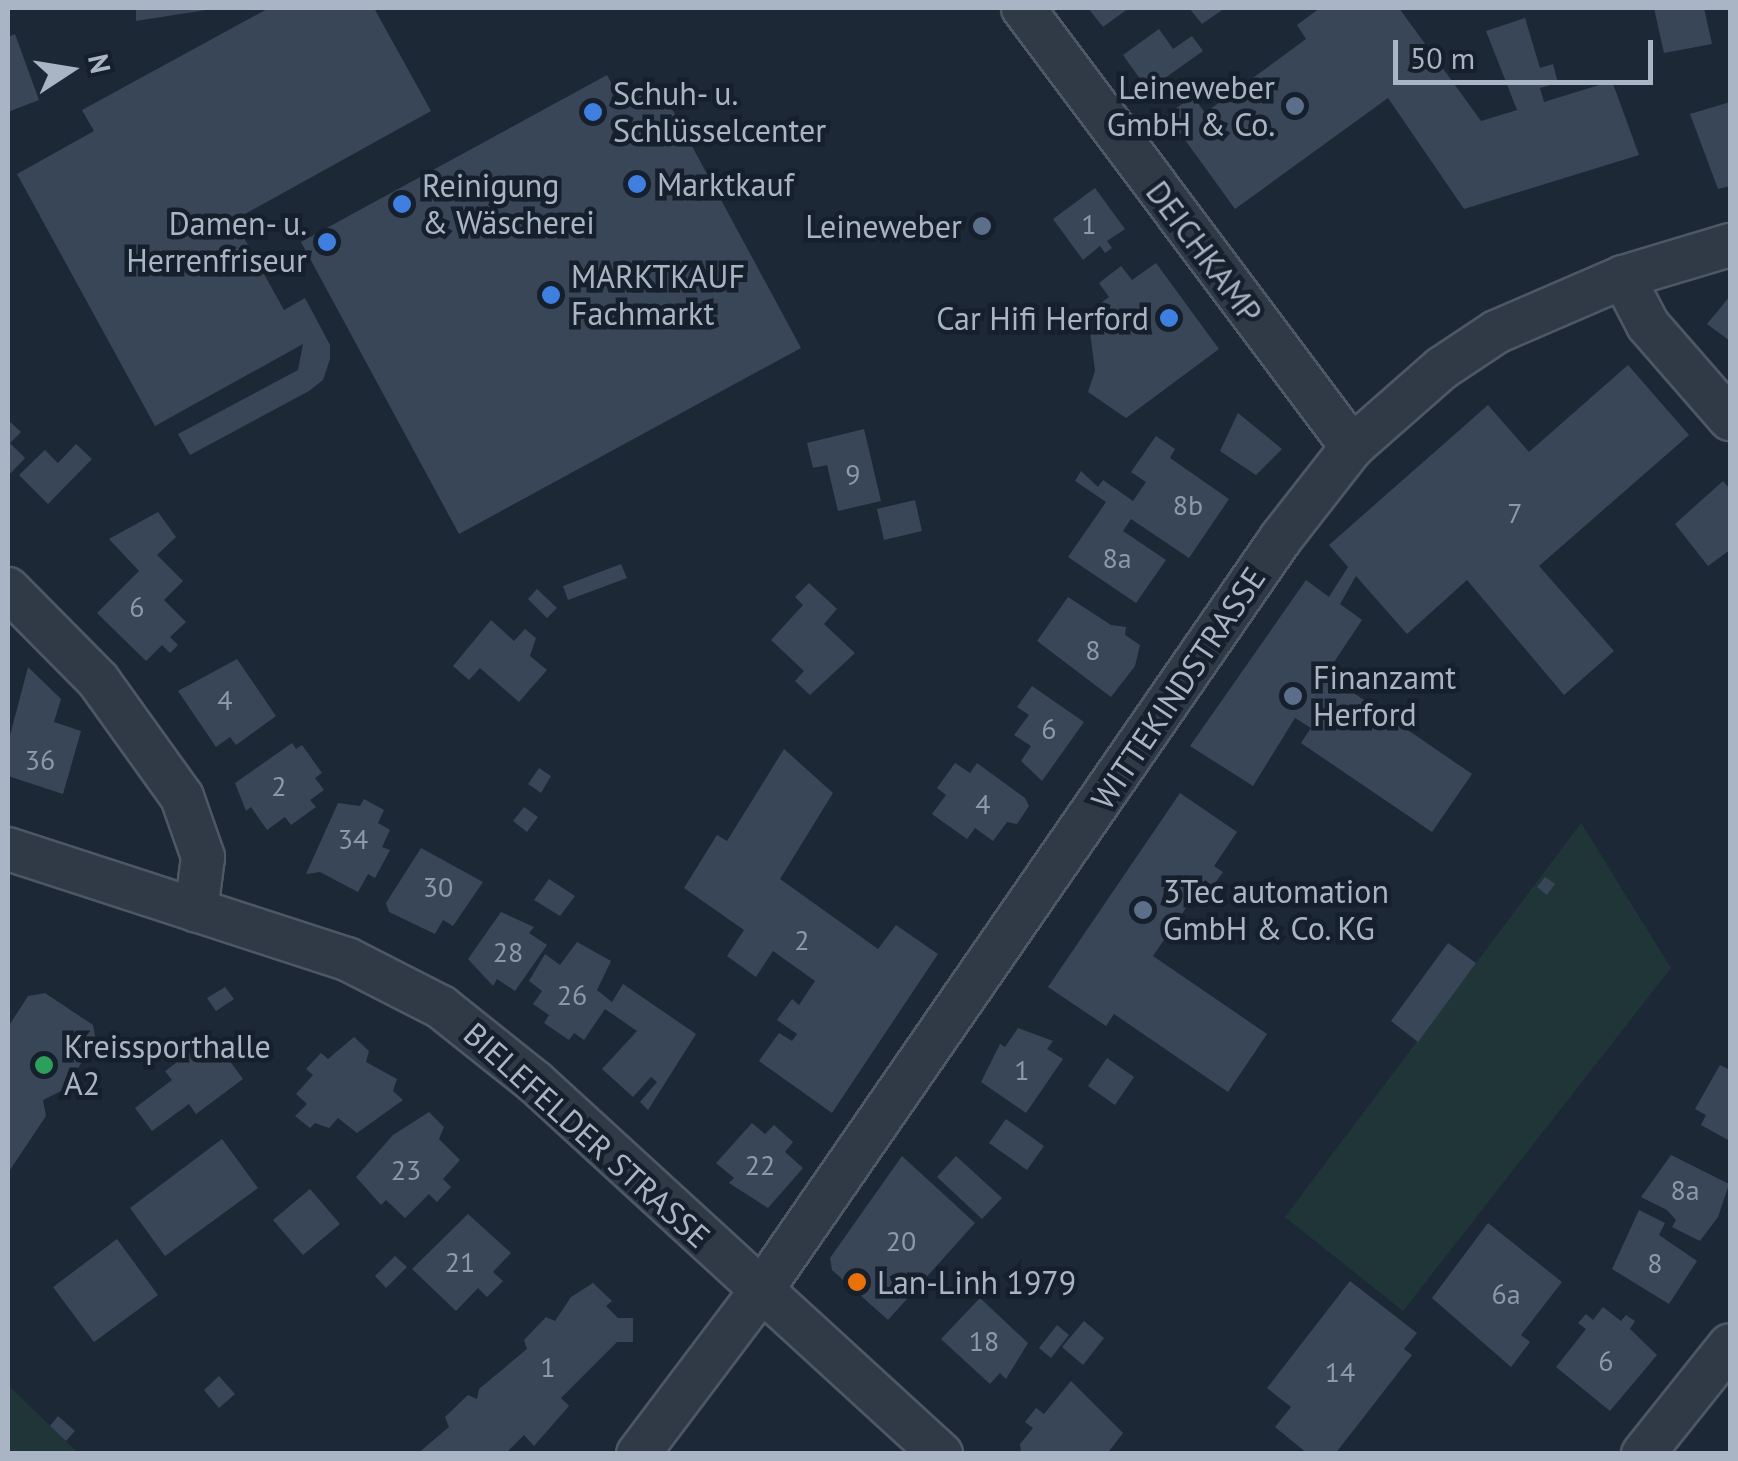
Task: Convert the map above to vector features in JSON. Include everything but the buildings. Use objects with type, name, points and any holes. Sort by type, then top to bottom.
[{"type":"street","name":"DEICHKAMP","points":[[1023,8],[1352,447]]},
{"type":"street","name":"WITTEKINDSTRASSE","points":[[638,1454],[761,1291],[1281,538],[1352,447],[1473,346],[1534,312],[1623,277],[1730,245]]},
{"type":"street","points":[[1623,277],[1648,325],[1730,419]]},
{"type":"street","points":[[8,589],[98,680],[182,797],[202,857],[196,910]]},
{"type":"street","name":"BIELEFELDER STRASSE","points":[[8,850],[347,958],[441,1007],[535,1082],[941,1454]]},
{"type":"street","points":[[1643,1454],[1730,1346]]},
{"type":"green space","points":[[1581,823],[1671,968],[1403,1311],[1285,1217]]},
{"type":"green space","points":[[8,1385],[78,1453],[8,1453]]},
{"type":"place","name":"Leineweber GmbH & Co.","points":[[1295,106]]},
{"type":"place","name":"Schuh- u. Schlüsselcenter","points":[[593,112]]},
{"type":"place","name":"Marktkauf","points":[[637,184]]},
{"type":"place","name":"Reinigung & Wäscherei","points":[[402,204]]},
{"type":"place","name":"Leineweber","points":[[982,226]]},
{"type":"place","name":"Damen- u. Herrenfriseur","points":[[327,242]]},
{"type":"place","name":"MARKTKAUF Fachmarkt","points":[[551,295]]},
{"type":"place","name":"Car Hifi Herford","points":[[1169,318]]},
{"type":"place","name":"Finanzamt Herford","points":[[1293,696]]},
{"type":"place","name":"3Tec automation GmbH & Co. KG","points":[[1143,910]]},
{"type":"place","name":"Kreissporthalle A2","points":[[44,1065]]},
{"type":"place","name":"Lan-Linh 1979","points":[[857,1282]]}]
